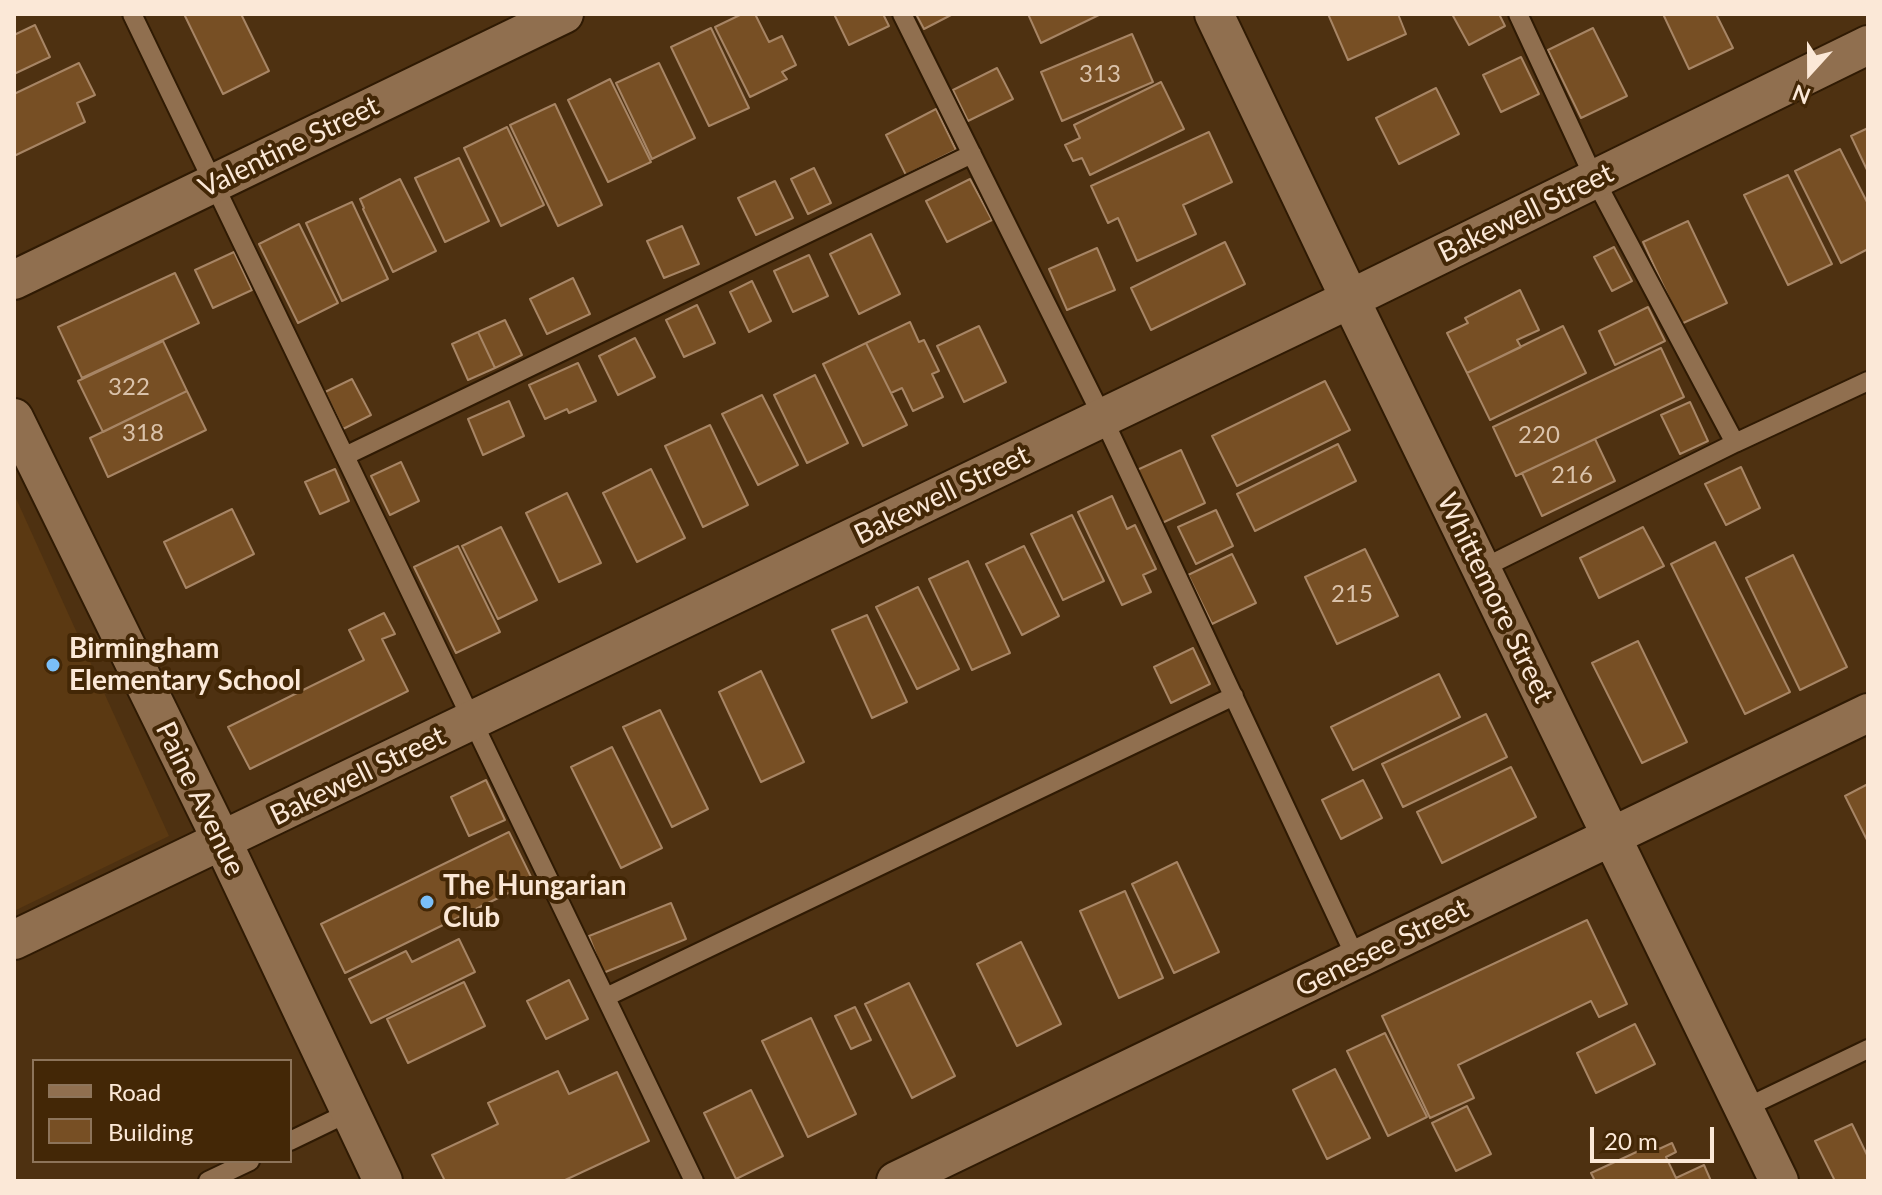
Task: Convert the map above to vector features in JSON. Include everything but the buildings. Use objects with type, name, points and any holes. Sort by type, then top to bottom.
[{"type":"street","name":"Valentine Street","points":[[14,280],[564,14]]},
{"type":"street","name":"Whittemore Street","points":[[1214,14],[1779,1181]]},
{"type":"street","name":"Bakewell Street","points":[[14,940],[1350,299],[1868,45]]},
{"type":"street","name":"Paine Avenue","points":[[14,418],[222,841],[383,1181]]},
{"type":"street","name":"Genesee Street","points":[[896,1181],[1868,713]]},
{"type":"lane","points":[[132,14],[694,1181]]},
{"type":"lane","points":[[902,14],[1103,418],[1357,960]]},
{"type":"lane","points":[[1518,14],[1595,180],[1735,443]]},
{"type":"lane","points":[[345,456],[972,154]]},
{"type":"lane","points":[[1481,569],[1868,381]]},
{"type":"lane","points":[[606,997],[1234,696]]},
{"type":"lane","points":[[1743,1109],[1868,1049]]},
{"type":"lane","points":[[292,1140],[350,1112]]},
{"type":"lane","points":[[208,1181],[246,1163]]},
{"type":"shaded area","name":"Birmingham Elementary School","points":[[14,494],[169,836],[14,911]]},
{"type":"place","name":"Birmingham Elementary School","points":[[53,665]]},
{"type":"place","name":"The Hungarian Club","points":[[427,902]]}]
